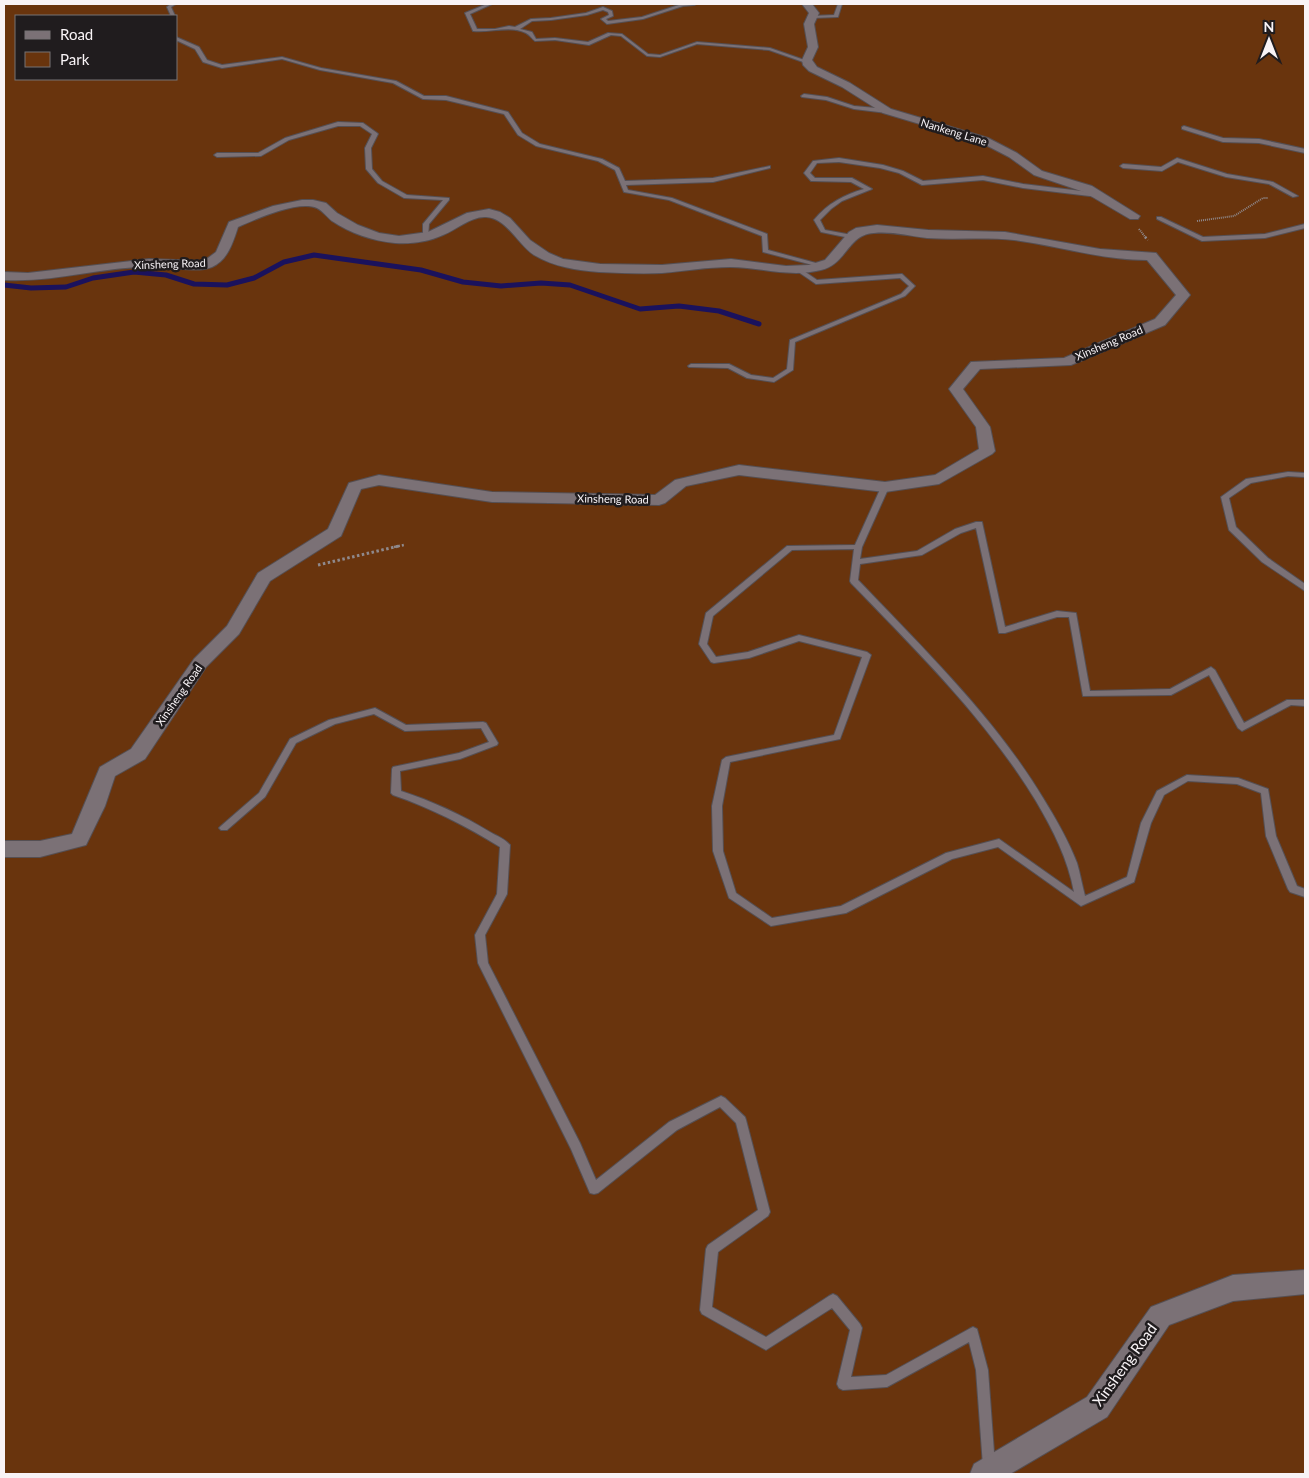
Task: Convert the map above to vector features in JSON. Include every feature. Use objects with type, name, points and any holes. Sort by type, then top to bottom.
[{"type":"street","points":[[807,4],[814,13],[809,24],[813,47],[808,62]]},
{"type":"street","name":"Nankeng Lane","points":[[808,62],[808,65],[813,69],[846,85],[886,111],[984,140],[1013,155],[1038,173],[1076,184],[1134,216]]},
{"type":"street","name":"Xinsheng Road","points":[[4,276],[28,277],[149,263],[206,265],[214,262],[222,254],[233,225],[258,213],[281,207],[310,204],[322,206],[333,216],[358,231],[391,239],[426,236],[442,231],[465,218],[480,213],[490,213],[510,223],[528,244],[544,255],[564,263],[635,269],[732,263],[790,271],[825,266]]},
{"type":"street","points":[[825,266],[834,260],[850,236],[868,229],[931,234],[1014,236],[1083,250],[1151,256]]},
{"type":"street","name":"Xinsheng Road","points":[[4,849],[40,849],[79,840],[95,806],[107,772],[138,754],[200,663],[233,630],[264,577],[335,532],[355,486],[380,480],[492,497],[660,500],[681,483],[739,470],[885,487],[939,479],[987,451],[983,427],[956,388],[976,365],[1066,362],[1160,322],[1183,295],[1151,256]]},
{"type":"street","name":"Xinsheng Road","points":[[987,1473],[1097,1407],[1160,1316],[1234,1288],[1305,1282]]},
{"type":"lane","points":[[172,15],[168,8],[174,4]]},
{"type":"lane","points":[[490,4],[467,13],[475,30],[495,30],[509,27],[530,32],[535,40],[589,44],[610,34],[622,35],[647,55],[660,56],[697,43],[770,49],[808,62]]},
{"type":"lane","points":[[516,29],[532,20],[587,14],[603,8],[610,11],[611,16],[603,19],[607,23],[643,18],[682,5],[694,4]]},
{"type":"lane","points":[[812,16],[836,16],[840,4]]},
{"type":"lane","points":[[178,39],[197,48],[205,61],[222,67],[282,58],[320,69],[394,82],[423,96],[446,98],[506,113],[520,134],[538,145],[600,160],[618,169],[626,191],[670,199],[765,235],[765,251],[825,266]]},
{"type":"lane","points":[[804,96],[827,99],[854,107],[886,111]]},
{"type":"lane","points":[[216,155],[259,155],[287,139],[338,124],[361,124],[374,134],[368,148],[369,169],[380,182],[406,197],[447,199],[426,224],[426,236]]},
{"type":"lane","points":[[1184,128],[1223,140],[1259,141],[1305,151]]},
{"type":"lane","points":[[850,236],[823,231],[817,220],[842,198],[869,189],[852,180],[813,180],[808,173],[815,162],[839,160],[881,166],[901,172],[922,183],[982,178],[1023,186],[1098,195]]},
{"type":"lane","points":[[1123,166],[1162,169],[1177,160],[1226,174],[1272,183],[1295,196]]},
{"type":"lane","points":[[623,183],[713,180],[768,167]]},
{"type":"lane","points":[[1159,218],[1202,238],[1265,236],[1305,226]]},
{"type":"lane","points":[[691,366],[729,366],[749,377],[774,380],[790,370],[792,341],[903,295],[912,286],[902,276],[816,282],[799,270]]},
{"type":"lane","points":[[1305,475],[1288,474],[1249,481],[1225,497],[1232,528],[1265,560],[1305,588]]},
{"type":"lane","points":[[885,487],[858,547],[854,581],[989,728],[1036,790],[1070,859],[1081,902]]},
{"type":"lane","points":[[856,562],[919,552],[958,531],[979,524],[1002,631],[1057,614],[1073,615],[1086,694],[1171,692],[1211,670],[1242,728],[1290,702],[1305,703]]},
{"type":"lane","points":[[858,547],[790,548],[709,615],[703,644],[714,660],[749,655],[799,638],[867,655],[836,737],[726,760],[716,806],[718,851],[732,895],[771,922],[843,910],[949,856],[999,843],[1081,902]]},
{"type":"lane","points":[[224,828],[262,795],[293,741],[332,722],[375,711],[405,728],[483,725],[494,743],[460,756],[396,769],[396,794],[420,800],[460,818],[505,845],[502,894],[480,935],[483,963],[576,1147],[594,1189],[673,1126],[721,1101],[740,1120],[764,1212],[712,1249],[706,1310],[766,1344],[833,1300],[856,1328],[843,1384],[887,1381],[973,1333],[982,1370],[987,1473]]},
{"type":"lane","points":[[1081,902],[1131,879],[1146,823],[1160,794],[1187,778],[1238,781],[1265,790],[1271,836],[1293,889],[1305,894]]},
{"type":"path","points":[[1159,218],[1195,222],[1219,220],[1234,216],[1263,198],[1295,196]]},
{"type":"path","points":[[1134,216],[1140,230],[1154,247],[1151,256]]},
{"type":"path","points":[[310,566],[404,545]]},
{"type":"green space","points":[[4,4],[1305,4],[1305,1474],[4,1474]]},
{"type":"waterway","points":[[4,285],[31,288],[66,287],[93,278],[134,272],[166,275],[194,284],[227,285],[254,278],[284,262],[314,255],[421,270],[463,282],[501,286],[541,283],[570,285],[640,309],[679,306],[719,311],[759,324]]}]
